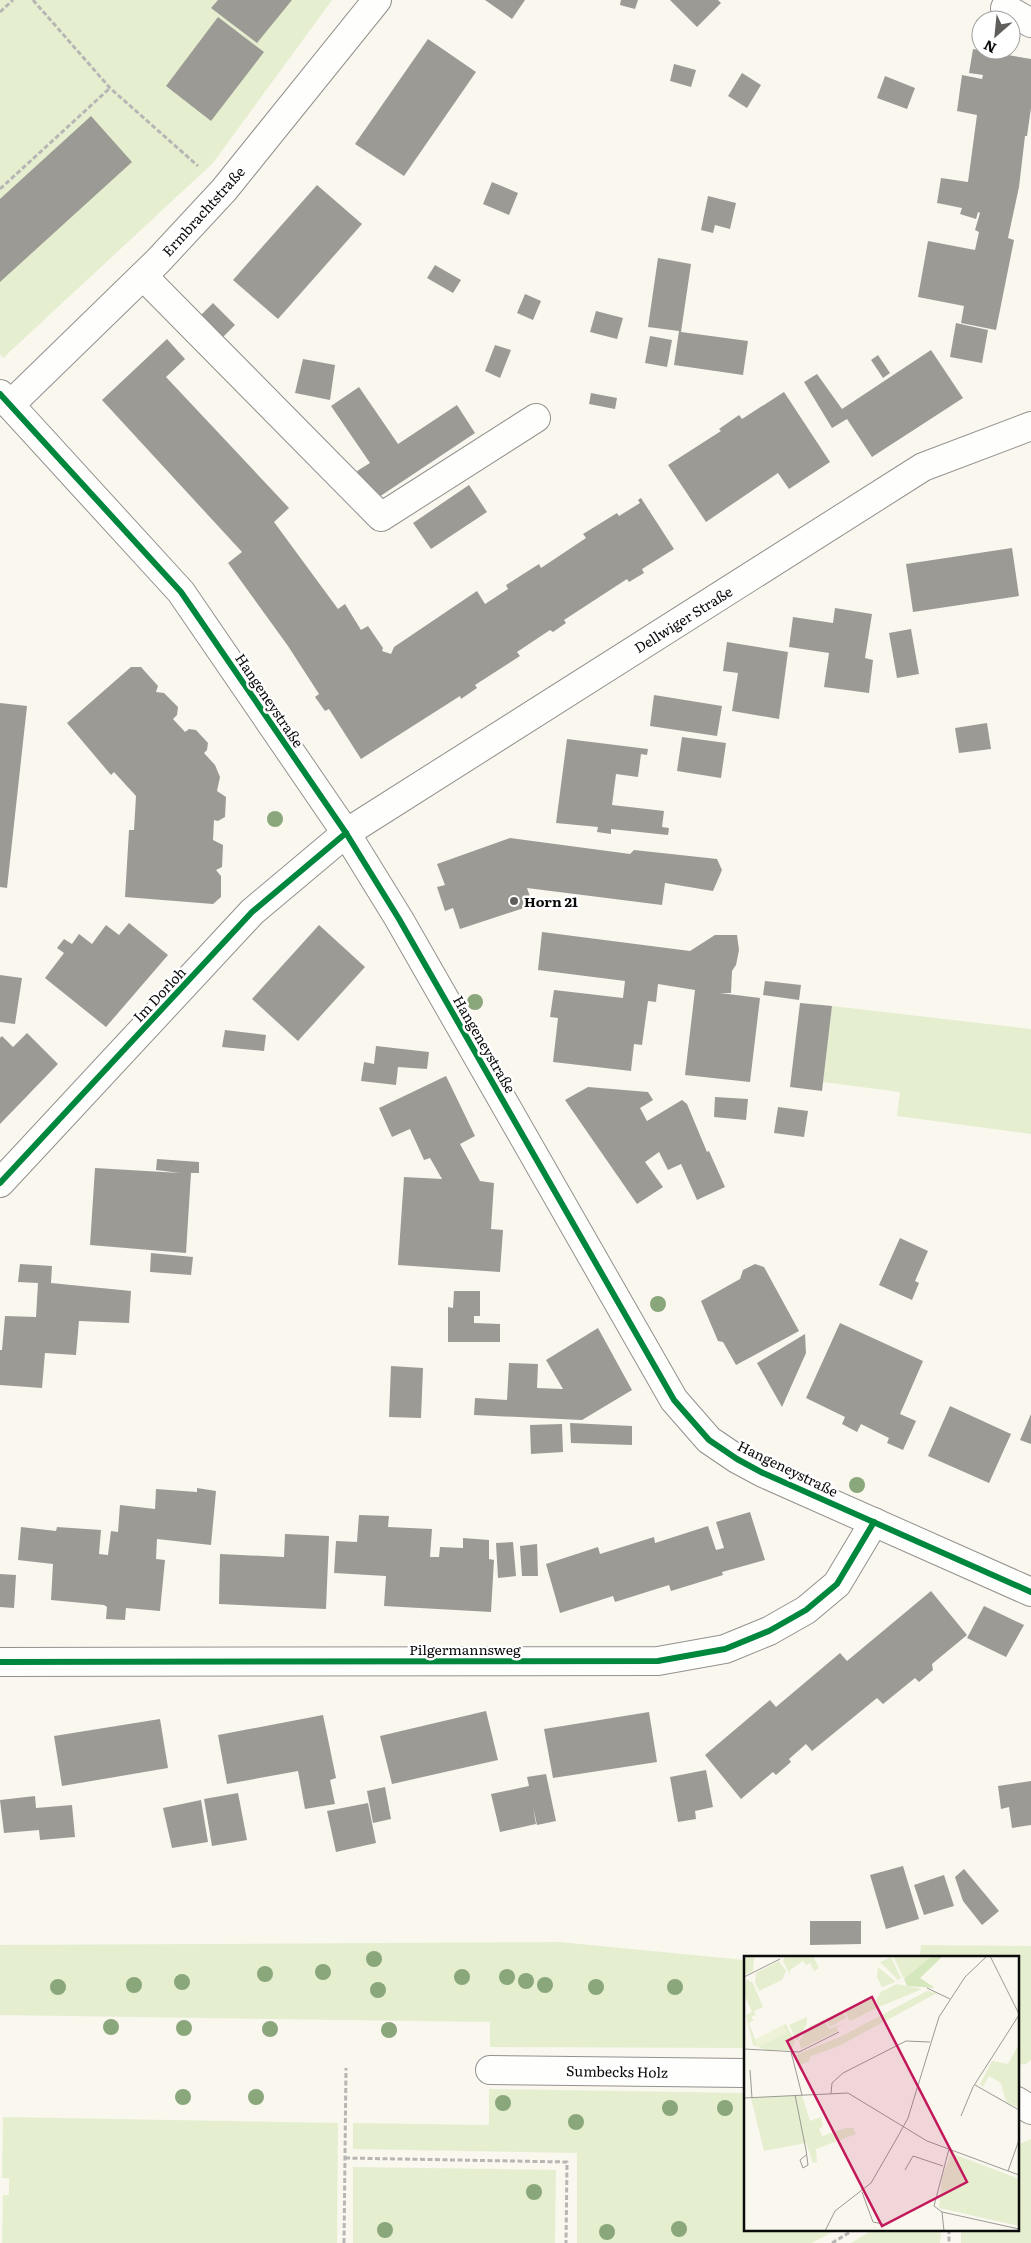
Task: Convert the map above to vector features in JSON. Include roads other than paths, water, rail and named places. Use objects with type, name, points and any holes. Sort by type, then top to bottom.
[{"type":"street","name":"Ermbrachtstraße","points":[[5,399],[143,276],[224,190],[377,0]]},
{"type":"street","points":[[1005,8],[1031,23]]},
{"type":"street","points":[[143,276],[381,516],[536,418]]},
{"type":"street","name":"Hangeneystraße","points":[[5,399],[181,592],[346,833],[399,919],[674,1400],[709,1440],[763,1473],[1031,1592]]},
{"type":"street","name":"Dellwiger Straße","points":[[346,833],[923,467],[1031,426]]},
{"type":"street","name":"Im Dorloh","points":[[0,1183],[252,912],[346,833]]},
{"type":"street","name":"Pilgermannsweg","points":[[0,1662],[658,1661],[725,1649],[769,1631],[806,1610],[837,1584],[874,1522]]},
{"type":"street","name":"Sumbecks Holz","points":[[490,2070],[744,2073]]},
{"type":"street","points":[[1018,2102],[1031,2110]]},
{"type":"place","name":"Horn 21","points":[[514,901]]}]
